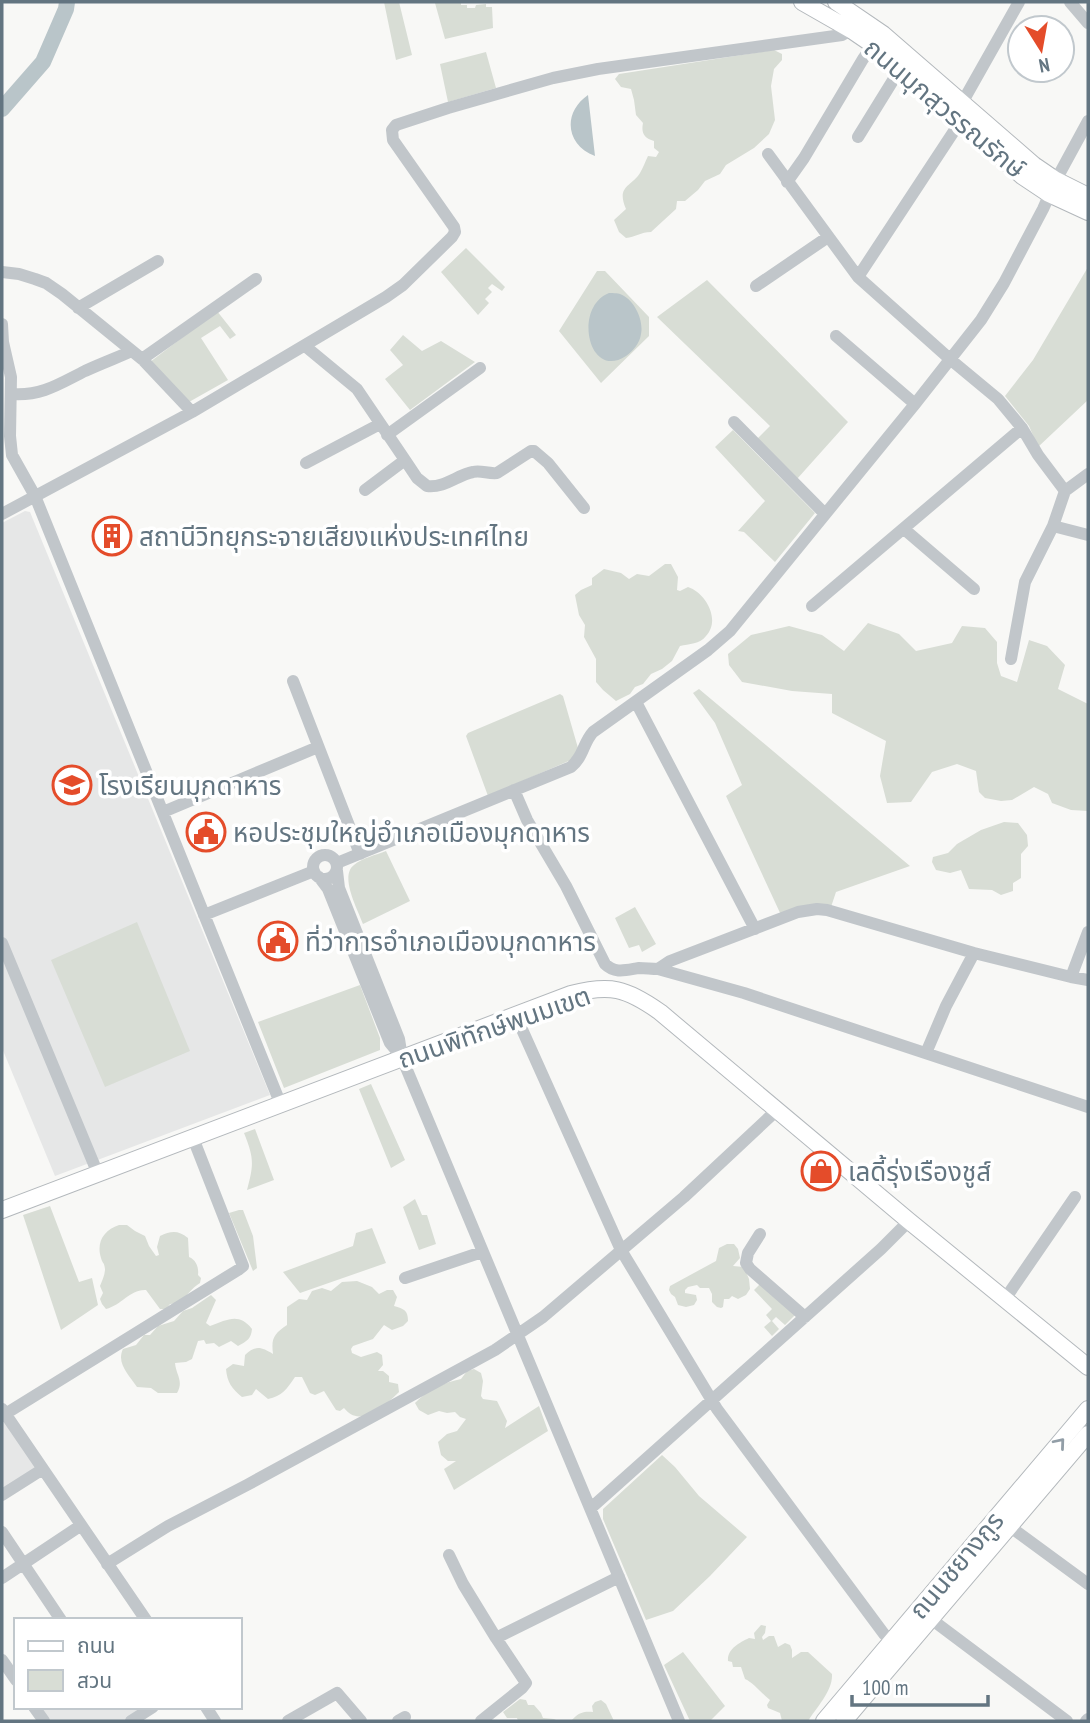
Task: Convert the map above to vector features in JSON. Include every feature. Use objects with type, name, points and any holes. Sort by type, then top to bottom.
[{"type":"main road","name":"ถนนมุกสุวรรณรักษ์","points":[[802,2],[873,45],[1022,176],[1088,196]]},
{"type":"main road","name":"ถนนมุกสุวรรณรักษ์","points":[[836,2],[883,34],[1034,165],[1053,187],[1088,212]]},
{"type":"main road","name":"ถนนพิทักษ์พนมเขต","points":[[2,1210],[570,995],[604,988],[631,993],[660,1012],[1088,1367]]},
{"type":"main road","name":"ถนนชยางกูร","points":[[824,1721],[1088,1409]]},
{"type":"main road","name":"ถนนชยางกูร","points":[[844,1721],[1088,1434]]},
{"type":"street","points":[[962,103],[1019,2]]},
{"type":"street","points":[[1069,2],[1088,23]]},
{"type":"street","points":[[2,514],[192,412],[403,285],[454,234],[454,227],[393,140],[392,130],[396,125],[553,78],[598,69],[842,35],[851,30]]},
{"type":"street","points":[[787,182],[873,45]]},
{"type":"street","points":[[858,137],[900,69]]},
{"type":"street","points":[[204,915],[316,874],[327,879],[337,867],[360,854],[571,767],[578,761],[587,739],[593,732],[708,650],[730,631],[981,320],[1004,283],[1088,121]]},
{"type":"street","points":[[858,277],[960,122]]},
{"type":"street","points":[[768,154],[858,277],[998,400],[1022,428],[1065,491]]},
{"type":"street","points":[[756,286],[828,237]]},
{"type":"street","points":[[78,308],[159,261]]},
{"type":"street","points":[[2,272],[19,274],[46,283],[137,355],[192,412]]},
{"type":"street","points":[[12,394],[44,392],[88,370],[137,355],[256,279]]},
{"type":"street","points":[[2,324],[11,377],[12,455],[35,496],[281,1105]]},
{"type":"street","points":[[836,336],[915,404]]},
{"type":"street","points":[[305,346],[357,389],[405,460],[427,486],[434,487],[472,472],[497,473],[534,451],[548,463],[583,508]]},
{"type":"street","points":[[306,463],[384,429],[480,368]]},
{"type":"street","points":[[734,422],[825,514]]},
{"type":"street","points":[[812,606],[1022,428]]},
{"type":"street","points":[[365,490],[405,460]]},
{"type":"street","points":[[1011,659],[1025,582],[1052,526],[1065,491],[1088,474]]},
{"type":"street","points":[[1052,526],[1088,534]]},
{"type":"street","points":[[905,529],[974,589]]},
{"type":"street","points":[[293,681],[360,854]]},
{"type":"street","points":[[636,702],[755,929]]},
{"type":"street","points":[[163,813],[318,747]]},
{"type":"street","points":[[514,790],[527,820],[610,969],[658,969],[744,993],[1088,1107]]},
{"type":"street","points":[[402,1059],[390,1043],[328,889],[316,874],[315,860],[321,856],[328,855],[337,867],[339,888],[398,1039],[402,1059],[679,1721]]},
{"type":"street","points":[[658,969],[670,961],[798,912],[817,909],[974,953],[1088,980]]},
{"type":"street","points":[[1071,977],[1088,932]]},
{"type":"street","points":[[2,943],[98,1174]]},
{"type":"street","points":[[926,1053],[946,1006],[974,953]]},
{"type":"street","points":[[516,1016],[621,1250],[711,1400],[884,1634],[892,1641]]},
{"type":"street","points":[[107,1563],[168,1526],[259,1479],[518,1336],[684,1197],[777,1110]]},
{"type":"street","points":[[145,1618],[3,1413],[243,1266],[193,1138]]},
{"type":"street","points":[[1005,1299],[1075,1197]]},
{"type":"street","points":[[591,1508],[909,1221]]},
{"type":"street","points":[[760,1234],[748,1253],[746,1263],[805,1317]]},
{"type":"street","points":[[405,1279],[482,1252]]},
{"type":"street","points":[[2,1495],[43,1469]]},
{"type":"street","points":[[2,1578],[80,1526]]},
{"type":"street","points":[[1009,1526],[1088,1584]]},
{"type":"street","points":[[2,1532],[60,1618]]},
{"type":"street","points":[[449,1555],[463,1584],[526,1683],[481,1721]]},
{"type":"street","points":[[496,1638],[619,1577]]},
{"type":"street","points":[[932,1619],[1067,1721]]},
{"type":"street","points":[[2,1660],[14,1677]]},
{"type":"street","points":[[288,1721],[337,1693],[361,1721]]},
{"type":"street","points":[[131,1721],[150,1709]]},
{"type":"shaded area","points":[[588,95],[595,156],[578,144],[571,128],[574,111]]},
{"type":"shaded area","points":[[609,293],[619,294],[630,300],[637,311],[642,328],[634,349],[626,356],[613,361],[602,359],[594,351],[589,326],[591,312],[598,301]]},
{"type":"shaded area","name":"โรงเรียนมุกดาหาร","points":[[25,511],[30,512],[270,1095],[55,1176],[2,1048],[2,523]]},
{"type":"shaded area","points":[[2,1419],[40,1468],[2,1492]]},
{"type":"shaded area","points":[[30,1709],[157,1709],[138,1721],[39,1721]]},
{"type":"green space","points":[[384,2],[399,2],[412,55],[396,60]]},
{"type":"green space","points":[[461,2],[461,5],[467,5],[467,8],[486,4],[486,7],[492,7],[493,28],[445,39],[435,3]]},
{"type":"green space","points":[[774,50],[782,54],[782,60],[774,69],[771,86],[775,120],[769,134],[754,148],[726,165],[720,174],[705,181],[685,201],[677,201],[676,209],[651,232],[626,238],[619,232],[614,220],[626,209],[624,191],[640,173],[648,156],[656,157],[659,152],[654,148],[654,141],[643,132],[643,123],[636,115],[631,89],[621,87],[615,79],[619,74]]},
{"type":"green space","points":[[486,52],[496,88],[448,102],[440,64]]},
{"type":"green space","points":[[466,248],[505,287],[502,291],[492,284],[488,288],[492,292],[485,299],[489,303],[478,315],[441,272]]},
{"type":"green space","points":[[1088,267],[1088,400],[1038,447],[1029,426],[1005,396],[1033,360]]},
{"type":"green space","points":[[597,271],[605,271],[649,317],[649,336],[601,383],[559,331]]},
{"type":"green space","points":[[707,280],[848,422],[797,479],[757,439],[770,426],[657,317]]},
{"type":"green space","points":[[217,311],[236,335],[230,339],[220,326],[201,338],[228,380],[189,402],[150,362]]},
{"type":"green space","points":[[403,335],[422,351],[441,341],[475,362],[410,410],[385,379],[403,365],[390,350]]},
{"type":"green space","points":[[733,430],[815,513],[775,562],[744,532],[738,531],[765,501],[715,447]]},
{"type":"green space","points":[[665,564],[671,564],[678,577],[677,590],[688,587],[706,601],[712,615],[710,630],[701,641],[680,646],[672,661],[651,674],[630,694],[616,701],[596,682],[596,659],[584,637],[585,625],[579,615],[575,595],[592,585],[592,578],[604,569],[621,573],[629,579],[637,574],[649,576]]},
{"type":"green space","points":[[868,623],[899,634],[916,651],[952,643],[962,626],[985,628],[997,642],[997,663],[1001,676],[1017,682],[1029,640],[1047,646],[1065,665],[1058,689],[1088,704],[1088,811],[1071,810],[1052,803],[1048,794],[1034,787],[1012,800],[985,798],[979,792],[976,771],[957,764],[932,772],[911,802],[887,803],[880,776],[886,741],[832,713],[832,694],[792,691],[742,682],[729,665],[728,654],[751,635],[789,626],[822,635],[844,651]]},
{"type":"green space","points":[[699,689],[910,866],[836,892],[831,907],[781,915],[726,796],[742,785],[715,723],[693,693]]},
{"type":"green space","points":[[560,694],[563,696],[578,748],[571,760],[488,796],[466,736],[468,733]]},
{"type":"green space","points":[[1004,822],[1018,823],[1027,835],[1028,846],[1021,854],[1021,878],[1013,883],[1013,891],[1001,895],[992,890],[969,889],[961,870],[950,873],[936,870],[933,857],[948,853],[957,844],[981,830]]},
{"type":"green space","points":[[386,851],[410,901],[363,924],[349,885],[350,870],[361,860]]},
{"type":"green space","points":[[635,907],[656,944],[642,952],[639,945],[629,948],[615,918]]},
{"type":"green space","points":[[137,922],[190,1051],[105,1087],[51,960]]},
{"type":"green space","points":[[360,985],[380,1038],[380,1050],[284,1088],[258,1022]]},
{"type":"green space","points":[[371,1084],[405,1160],[391,1168],[359,1089]]},
{"type":"green space","points":[[255,1129],[274,1180],[247,1190],[252,1161],[244,1133]]},
{"type":"green space","points":[[415,1199],[422,1215],[427,1215],[436,1244],[419,1250],[403,1207]]},
{"type":"green space","points":[[50,1206],[79,1282],[92,1278],[98,1305],[61,1330],[23,1215]]},
{"type":"green space","points":[[243,1210],[253,1236],[257,1268],[253,1271],[229,1213]]},
{"type":"green space","points":[[119,1225],[127,1225],[145,1236],[156,1256],[159,1255],[157,1247],[160,1236],[174,1232],[188,1238],[189,1257],[196,1264],[200,1283],[166,1309],[160,1309],[146,1290],[140,1290],[106,1309],[100,1299],[103,1293],[100,1286],[105,1269],[100,1247],[105,1233]]},
{"type":"green space","points":[[372,1228],[386,1263],[300,1293],[283,1272],[353,1246],[356,1233]]},
{"type":"green space","points":[[734,1244],[738,1249],[740,1258],[733,1266],[744,1267],[750,1289],[746,1295],[738,1299],[732,1296],[724,1299],[721,1308],[712,1302],[709,1288],[700,1288],[697,1285],[685,1290],[685,1293],[696,1295],[694,1305],[678,1305],[669,1290],[670,1286],[716,1261],[719,1248]]},
{"type":"green space","points":[[357,1281],[372,1287],[379,1294],[393,1290],[397,1297],[394,1306],[403,1309],[407,1314],[408,1321],[403,1326],[392,1330],[384,1325],[373,1339],[351,1349],[352,1353],[361,1357],[377,1352],[382,1355],[383,1365],[378,1371],[389,1376],[389,1382],[398,1384],[399,1392],[393,1398],[379,1409],[364,1416],[357,1416],[344,1408],[336,1410],[324,1391],[315,1395],[310,1393],[302,1377],[295,1377],[284,1391],[268,1399],[256,1389],[252,1395],[242,1397],[235,1391],[226,1369],[233,1364],[244,1366],[245,1355],[256,1348],[273,1354],[274,1337],[287,1325],[287,1307],[299,1299],[307,1300],[312,1291],[322,1288],[331,1291],[342,1282]]},
{"type":"green space","points":[[761,1283],[796,1314],[785,1325],[776,1317],[772,1321],[779,1329],[772,1336],[764,1327],[771,1321],[766,1315],[772,1309],[754,1290]]},
{"type":"green space","points":[[211,1295],[216,1300],[206,1323],[210,1326],[237,1319],[252,1329],[248,1339],[238,1346],[231,1341],[219,1347],[214,1343],[206,1344],[204,1340],[198,1341],[192,1359],[175,1363],[180,1381],[177,1393],[158,1393],[151,1388],[137,1387],[122,1364],[123,1349],[136,1345],[144,1335],[150,1335],[158,1326],[174,1321],[183,1311]]},
{"type":"green space","points":[[474,1369],[481,1373],[481,1396],[483,1399],[497,1401],[507,1421],[505,1428],[539,1406],[548,1431],[454,1490],[444,1469],[456,1461],[448,1461],[441,1455],[438,1442],[447,1434],[457,1431],[466,1419],[455,1412],[439,1411],[428,1415],[419,1410],[415,1403],[430,1391],[461,1379],[467,1371]]},
{"type":"green space","points":[[662,1455],[699,1496],[747,1537],[673,1611],[646,1620],[603,1519],[603,1509]]},
{"type":"green space","points":[[761,1625],[766,1626],[763,1640],[774,1636],[778,1647],[785,1643],[790,1645],[792,1658],[801,1652],[808,1652],[832,1674],[827,1693],[808,1721],[782,1721],[780,1713],[768,1708],[770,1700],[745,1679],[741,1667],[733,1667],[732,1662],[728,1661],[729,1653],[734,1647],[749,1638],[755,1639],[754,1633]]},
{"type":"green space","points":[[683,1652],[725,1706],[710,1721],[690,1721],[664,1665]]},
{"type":"green space","points":[[520,1699],[526,1700],[528,1705],[534,1705],[543,1718],[558,1721],[518,1721],[517,1718],[507,1718],[503,1712]]},
{"type":"green space","points":[[601,1700],[606,1704],[614,1721],[571,1721],[581,1713],[593,1712],[592,1706]]},
{"type":"waterway","points":[[2,109],[43,62],[67,2]]},
{"type":"place","name":"สถานีวิทยุกระจายเสียงแห่งประเทศไทย","points":[[112,536]]},
{"type":"place","name":"โรงเรียนมุกดาหาร","points":[[72,785]]},
{"type":"place","name":"หอประชุมใหญ่อำเภอเมืองมุกดาหาร","points":[[206,832]]},
{"type":"place","name":"ที่ว่าการอำเภอเมืองมุกดาหาร","points":[[278,941]]},
{"type":"place","name":"เลดี้รุ่งเรืองชูส์","points":[[821,1171]]}]
